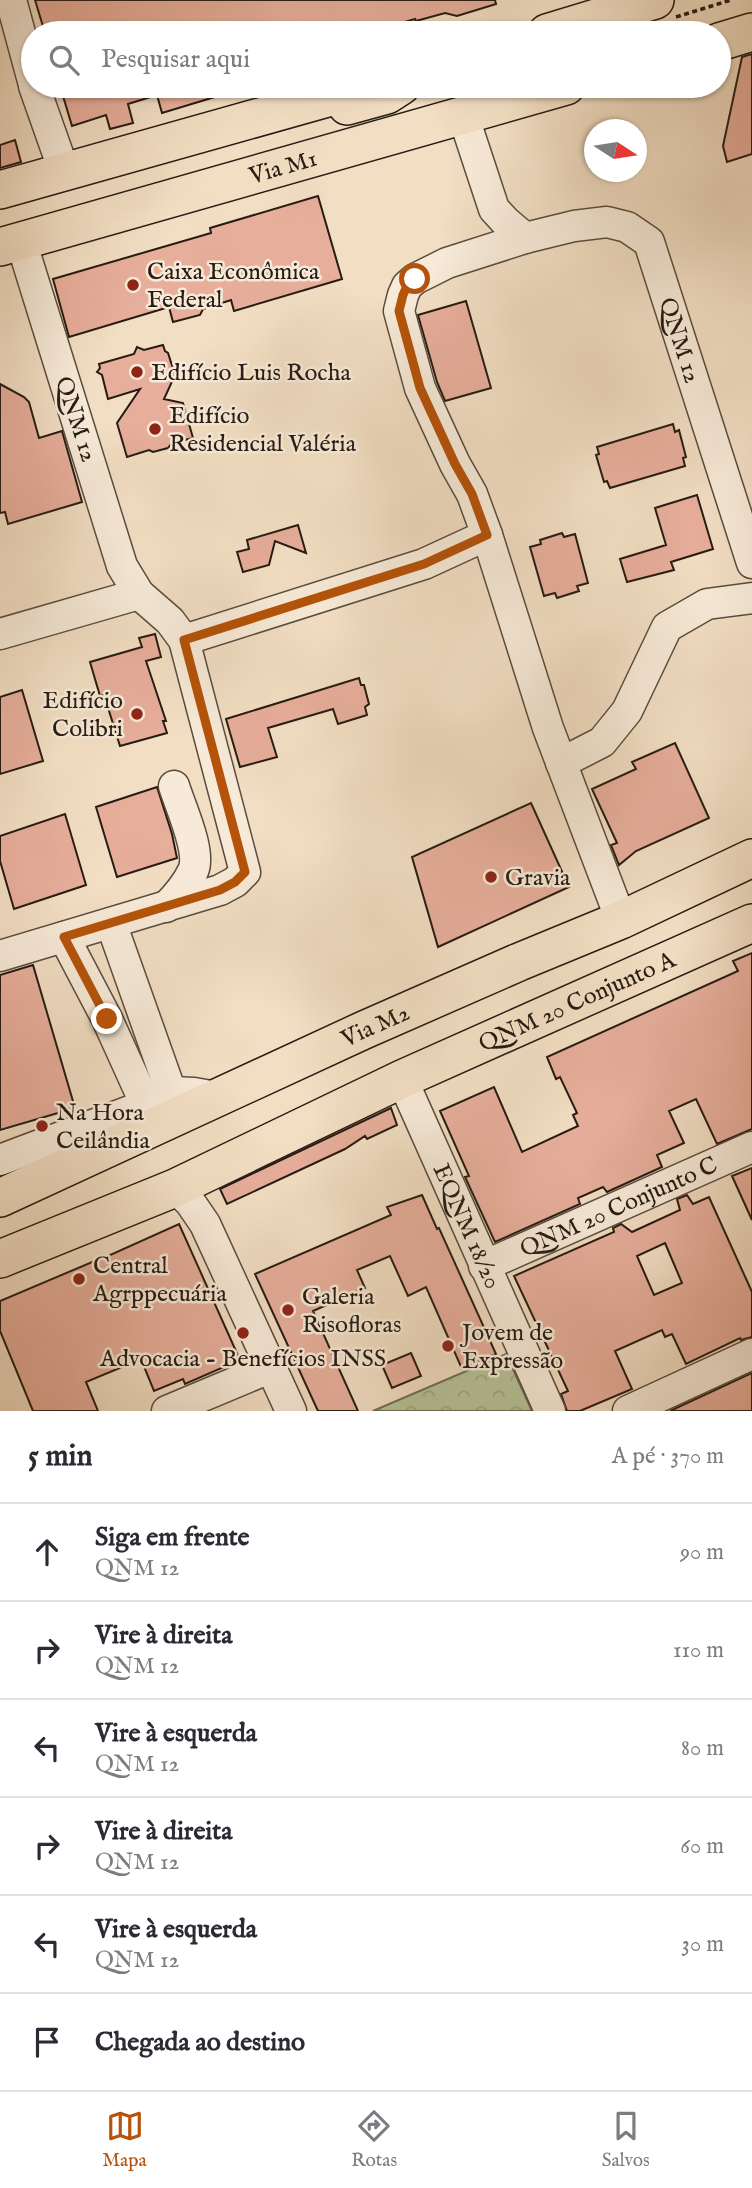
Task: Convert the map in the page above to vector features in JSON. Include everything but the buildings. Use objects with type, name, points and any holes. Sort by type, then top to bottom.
[{"type":"main road","points":[[586,21],[655,0]]},
{"type":"main road","points":[[731,38],[752,32]]},
{"type":"main road","points":[[0,190],[326,98]]},
{"type":"main road","points":[[248,177],[234,174],[226,163],[226,148],[235,137],[373,98]]},
{"type":"main road","name":"Via M1","points":[[7,242],[248,177],[523,98]]},
{"type":"main road","points":[[7,242],[20,227],[186,179],[196,168],[197,154],[189,143],[176,139]]},
{"type":"main road","name":"Via M2","points":[[4,1183],[42,1161],[216,1097],[519,962],[621,920],[752,858]]},
{"type":"main road","name":"QNM 20 Conjunto A","points":[[402,1079],[752,923]]},
{"type":"main road","points":[[582,937],[575,951],[578,974],[582,984],[600,993]]},
{"type":"main road","points":[[519,962],[538,965],[548,973],[554,992],[547,1015]]},
{"type":"main road","points":[[0,1259],[175,1188],[402,1079]]},
{"type":"main road","points":[[4,1183],[13,1233],[34,1247]]},
{"type":"street","points":[[11,0],[21,36]]},
{"type":"street","points":[[39,98],[64,171]]},
{"type":"street","points":[[463,115],[494,209],[525,238]]},
{"type":"street","points":[[486,251],[494,209]]},
{"type":"street","name":"QNM 12","points":[[621,920],[561,763],[472,494],[420,388],[399,311],[407,286],[447,263],[525,238],[574,226],[607,222],[639,233],[649,242],[752,563]]},
{"type":"street","name":"QNM 12","points":[[0,956],[220,890],[235,882],[245,872],[184,640],[170,621],[139,594],[122,566],[7,242]]},
{"type":"street","points":[[184,640],[424,564],[487,535]]},
{"type":"street","points":[[0,634],[139,594]]},
{"type":"street","points":[[561,763],[602,742],[627,711],[667,627],[707,604],[752,598]]},
{"type":"street","points":[[166,907],[193,871],[195,861],[194,849],[174,786]]},
{"type":"street","points":[[111,923],[159,1099]]},
{"type":"street","points":[[64,937],[107,1019],[159,1099]]},
{"type":"street","name":"EQNM 18/20","points":[[402,1079],[550,1411]]},
{"type":"street","points":[[42,1161],[159,1099],[194,1093],[216,1097]]},
{"type":"street","name":"QNM 20 Conjunto C","points":[[484,1266],[752,1147]]},
{"type":"street","points":[[175,1188],[190,1202],[205,1223],[292,1411]]},
{"type":"street","points":[[628,1411],[752,1354]]},
{"type":"street","points":[[167,1411],[272,1367]]},
{"type":"green space","points":[[506,1354],[532,1411],[373,1411]]},
{"type":"place","name":"Caixa Econômica Federal","points":[[133,285]]},
{"type":"place","name":"Edifício Luis Rocha","points":[[137,372]]},
{"type":"place","name":"Edifício Residencial Valéria","points":[[155,429]]},
{"type":"place","name":"Edifício Colibri","points":[[137,714]]},
{"type":"place","name":"Gravia","points":[[491,877]]},
{"type":"place","name":"Na Hora Ceilândia","points":[[42,1126]]},
{"type":"place","name":"Central Agrppecuária","points":[[79,1279]]},
{"type":"place","name":"Galeria Risofloras","points":[[288,1310]]},
{"type":"place","name":"Advocacia - Benefícios INSS","points":[[243,1333]]},
{"type":"place","name":"Jovem de Expressão","points":[[448,1346]]},
{"type":"route","points":[[107,1019],[64,937],[220,890],[235,882],[245,872],[184,640],[424,564],[487,535],[472,494],[420,388],[399,311],[407,286],[415,279]]}]
